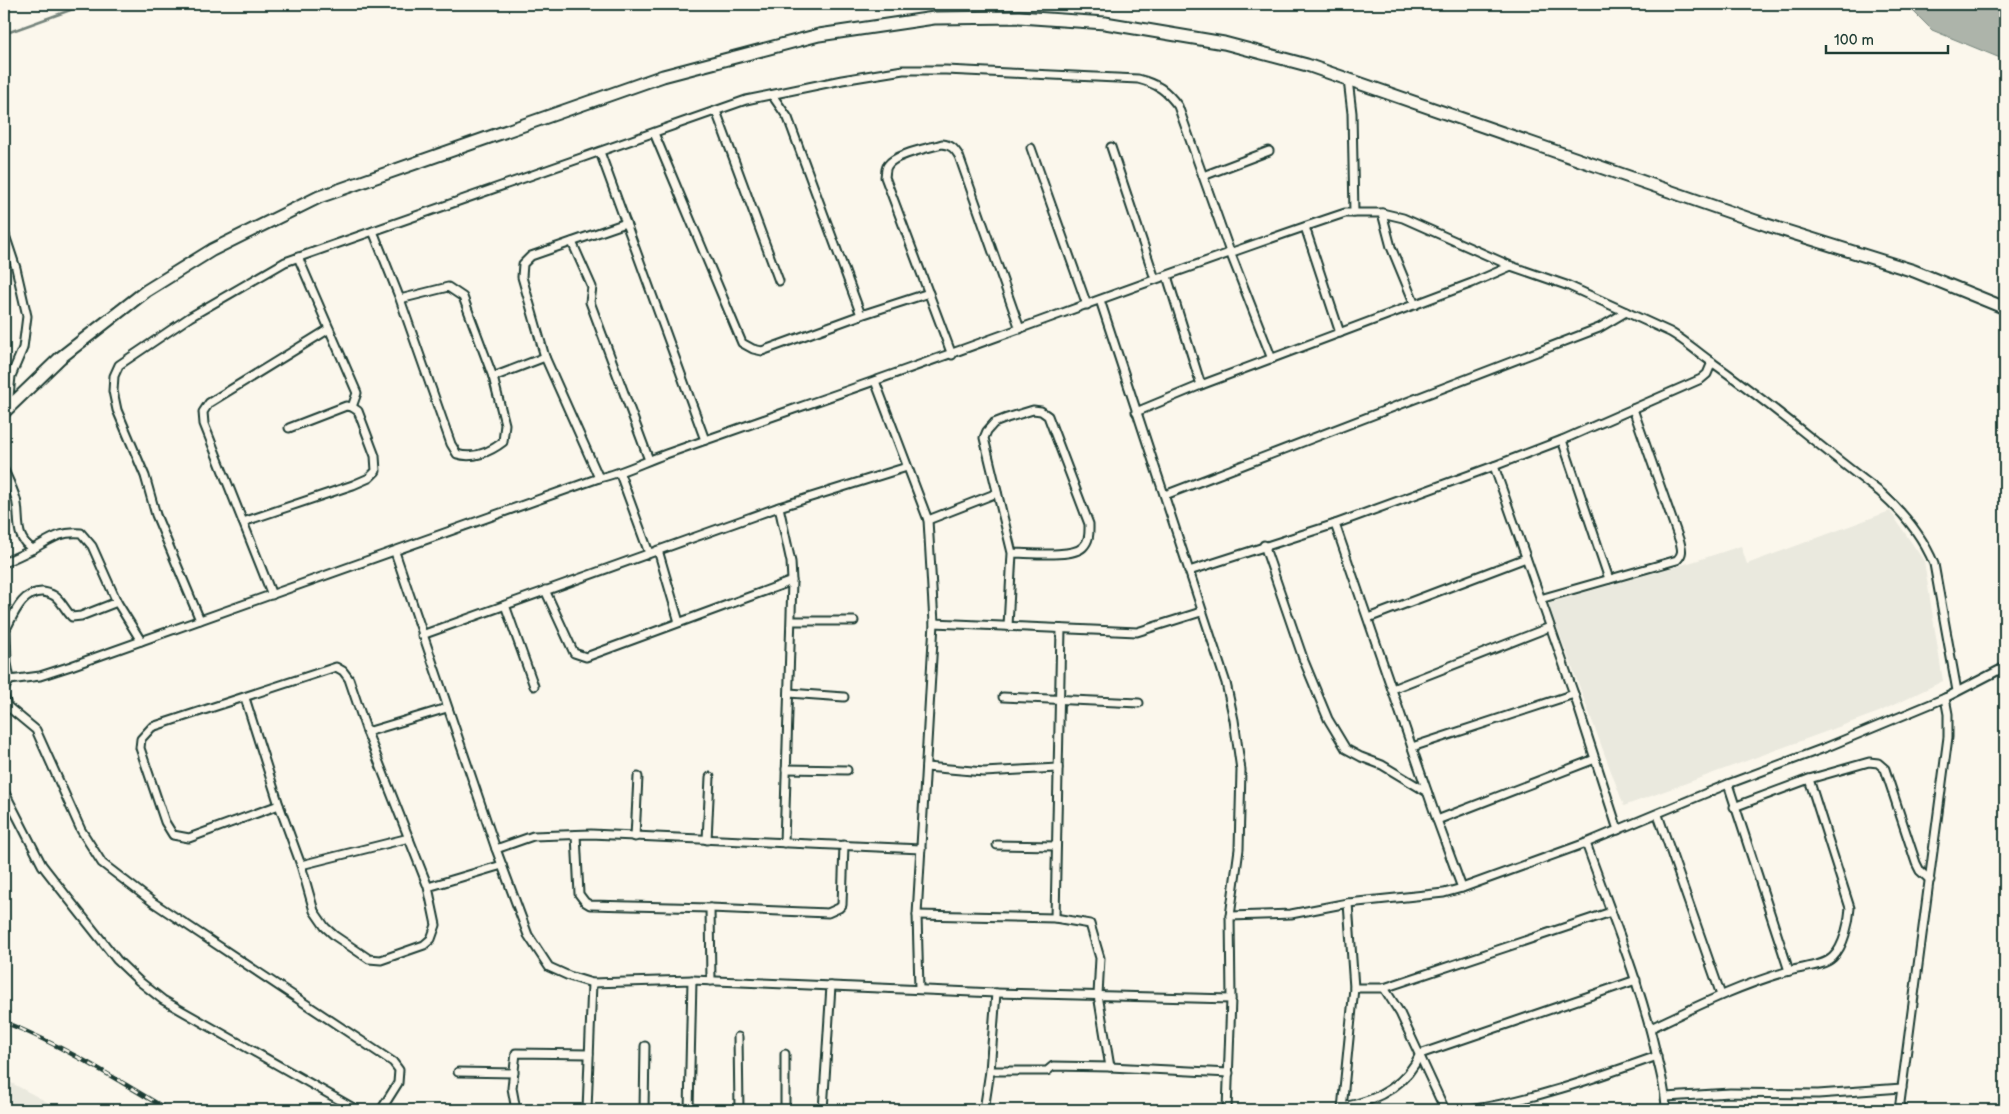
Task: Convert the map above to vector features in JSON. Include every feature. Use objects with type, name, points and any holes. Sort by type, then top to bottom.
[{"type":"main road","points":[[6,410],[60,358],[146,291],[212,250],[319,197],[663,76],[819,35],[934,18],[1019,17],[1105,23],[1224,43],[1307,65],[1768,225],[1914,271],[2005,308]]},
{"type":"street","points":[[200,620],[156,515],[146,476],[117,410],[114,376],[119,365],[190,317],[285,262],[746,100],[842,80],[904,70],[946,70],[1138,79],[1149,82],[1167,91],[1178,106],[1230,252],[1272,358]]},
{"type":"street","points":[[1348,80],[1352,113],[1354,213]]},
{"type":"street","points":[[772,94],[788,118],[861,315]]},
{"type":"street","points":[[716,111],[779,281]]},
{"type":"street","points":[[654,133],[742,343],[753,349],[762,350],[929,293]]},
{"type":"street","points":[[952,355],[885,177],[886,168],[894,160],[942,144],[949,145],[959,156],[1020,329]]},
{"type":"street","points":[[1111,147],[1154,279]]},
{"type":"street","points":[[1031,148],[1087,305]]},
{"type":"street","points":[[600,152],[705,440]]},
{"type":"street","points":[[1203,176],[1269,152]]},
{"type":"street","points":[[10,680],[40,676],[395,552],[599,478],[620,474],[649,460],[952,355],[1230,252],[1345,213],[1382,213],[1403,218],[1511,266],[1569,286],[1685,340],[1712,362],[1742,382],[1880,492],[1901,510],[1916,530],[1934,564],[1957,691]]},
{"type":"street","points":[[1382,213],[1391,247],[1415,305]]},
{"type":"street","points":[[599,478],[545,357],[522,277],[523,264],[531,256],[626,223]]},
{"type":"street","points":[[1305,227],[1340,333]]},
{"type":"street","points":[[373,231],[400,299],[451,444],[457,454],[466,457],[494,449],[503,442],[504,424],[493,377],[463,297],[448,288],[400,299]]},
{"type":"street","points":[[4,232],[16,268],[27,316],[23,348],[11,376],[6,410]]},
{"type":"street","points":[[572,242],[592,287],[590,302],[649,460]]},
{"type":"street","points":[[298,257],[357,393],[352,406]]},
{"type":"street","points":[[1136,412],[1201,385],[1472,283],[1511,266]]},
{"type":"street","points":[[1167,276],[1201,385]]},
{"type":"street","points":[[1100,300],[1190,571],[1201,612],[1226,683],[1234,720],[1241,770],[1239,848],[1230,916],[1231,999],[1228,1110]]},
{"type":"street","points":[[1165,495],[1599,328],[1626,312]]},
{"type":"street","points":[[272,595],[204,424],[203,412],[208,403],[329,329]]},
{"type":"street","points":[[493,377],[545,357]]},
{"type":"street","points":[[1190,571],[1264,545],[1335,524],[1562,440],[1701,379],[1708,374],[1712,362]]},
{"type":"street","points":[[875,381],[928,520],[934,623],[917,915],[918,989]]},
{"type":"street","points":[[244,522],[353,485],[369,478],[376,471],[376,456],[358,411],[352,406],[346,406],[289,428]]},
{"type":"street","points":[[1540,599],[1677,560],[1682,552],[1634,409]]},
{"type":"street","points":[[1008,626],[1012,553],[984,438],[994,423],[1033,410],[1041,411],[1048,416],[1088,524],[1089,537],[1083,547],[1072,553],[1012,553]]},
{"type":"street","points":[[1562,440],[1609,579]]},
{"type":"street","points":[[1494,466],[1574,694],[1618,830]]},
{"type":"street","points":[[422,635],[779,507],[907,467]]},
{"type":"street","points":[[4,470],[16,500],[20,535],[24,544],[33,549]]},
{"type":"street","points":[[620,474],[649,553]]},
{"type":"street","points":[[928,520],[997,493]]},
{"type":"street","points":[[779,507],[792,581],[784,843]]},
{"type":"street","points":[[1335,524],[1462,888]]},
{"type":"street","points":[[4,563],[47,540],[68,532],[82,533],[92,546],[117,602],[141,641]]},
{"type":"street","points":[[1264,545],[1304,661],[1328,719],[1346,749],[1360,757],[1382,765],[1427,792]]},
{"type":"street","points":[[658,550],[680,622]]},
{"type":"street","points":[[395,552],[502,865],[528,935],[549,967],[569,976],[592,982],[692,980],[996,993],[1231,999]]},
{"type":"street","points":[[1368,618],[1526,558]]},
{"type":"street","points":[[545,590],[574,654],[586,657],[792,581]]},
{"type":"street","points":[[4,689],[10,680],[5,628],[16,608],[25,597],[39,592],[50,593],[57,598],[72,617],[82,616],[117,602]]},
{"type":"street","points":[[505,605],[534,686]]},
{"type":"street","points":[[934,623],[1137,632],[1201,612]]},
{"type":"street","points":[[792,620],[854,621]]},
{"type":"street","points":[[1392,689],[1550,627]]},
{"type":"street","points":[[1055,918],[1062,628]]},
{"type":"street","points":[[245,698],[279,805],[301,866],[314,911],[325,927],[369,959],[381,960],[424,945],[430,939],[436,925],[428,887],[367,732],[349,679],[343,670],[336,667],[152,727],[141,739],[140,748],[165,822],[172,835],[189,838],[279,805]]},
{"type":"street","points":[[1230,916],[1291,914],[1348,903],[1427,895],[1462,888],[1586,844],[1728,784],[1827,747],[1945,698],[2005,667]]},
{"type":"street","points":[[789,693],[844,697]]},
{"type":"street","points":[[1412,747],[1574,694]]},
{"type":"street","points":[[4,695],[7,706],[36,730],[81,830],[102,863],[154,903],[393,1062],[399,1070],[398,1083],[381,1110]]},
{"type":"street","points":[[1004,697],[1139,703]]},
{"type":"street","points":[[1899,1110],[1948,737],[1948,714],[1945,698]]},
{"type":"street","points":[[367,732],[447,708]]},
{"type":"street","points":[[1437,820],[1595,759]]},
{"type":"street","points":[[1734,807],[1809,779],[1869,762],[1878,763],[1885,769],[1916,863],[1920,871],[1930,880]]},
{"type":"street","points":[[926,767],[984,772],[1058,768]]},
{"type":"street","points":[[786,769],[847,770]]},
{"type":"street","points":[[636,837],[638,777]]},
{"type":"street","points":[[707,840],[710,778]]},
{"type":"street","points":[[1651,1028],[1721,995],[1789,971],[1827,961],[1833,957],[1840,946],[1849,922],[1850,908],[1809,779]]},
{"type":"street","points":[[1728,784],[1789,971]]},
{"type":"street","points":[[4,791],[42,864],[117,960],[139,981],[163,1000],[357,1110]]},
{"type":"street","points":[[1658,815],[1721,995]]},
{"type":"street","points":[[496,848],[533,836],[591,834],[921,849]]},
{"type":"street","points":[[576,835],[579,894],[590,905],[828,913],[835,911],[842,905],[844,845]]},
{"type":"street","points":[[301,866],[408,838]]},
{"type":"street","points":[[1586,844],[1636,980],[1651,1028],[1666,1097],[1666,1110]]},
{"type":"street","points":[[997,846],[1056,846]]},
{"type":"street","points":[[428,887],[502,865]]},
{"type":"street","points":[[1348,903],[1354,988],[1342,1108],[1364,1103],[1387,1092],[1414,1067],[1420,1054],[1636,980]]},
{"type":"street","points":[[710,908],[711,981]]},
{"type":"street","points":[[1354,988],[1384,988],[1611,912]]},
{"type":"street","points":[[917,915],[1055,918],[1090,924],[1100,958],[1098,995],[1110,1067]]},
{"type":"street","points":[[689,1110],[692,980]]},
{"type":"street","points":[[586,1110],[592,982]]},
{"type":"street","points":[[823,1110],[831,986]]},
{"type":"street","points":[[1384,988],[1400,1012],[1446,1110]]},
{"type":"street","points":[[984,1110],[990,1071],[996,993]]},
{"type":"street","points":[[738,1037],[739,1110]]},
{"type":"street","points":[[644,1110],[645,1046]]},
{"type":"street","points":[[516,1110],[512,1088],[516,1053],[589,1054]]},
{"type":"street","points":[[785,1054],[785,1110]]},
{"type":"street","points":[[1469,1110],[1505,1105],[1586,1082],[1657,1056]]},
{"type":"street","points":[[990,1071],[1047,1071],[1054,1066],[1229,1073]]},
{"type":"street","points":[[458,1072],[514,1073]]},
{"type":"street","points":[[1666,1097],[1730,1093],[1818,1094],[1902,1088]]},
{"type":"shaded area","points":[[1906,4],[2005,4],[2005,60],[1932,30]]},
{"type":"shaded area","points":[[1890,511],[1924,561],[1943,681],[1879,712],[1624,806],[1548,603],[1741,546],[1747,564]]},
{"type":"shaded area","points":[[4,1079],[62,1110],[4,1110]]},
{"type":"waterway","points":[[4,34],[87,4]]},
{"type":"railway","points":[[4,1022],[47,1041],[108,1074],[168,1110]]}]
